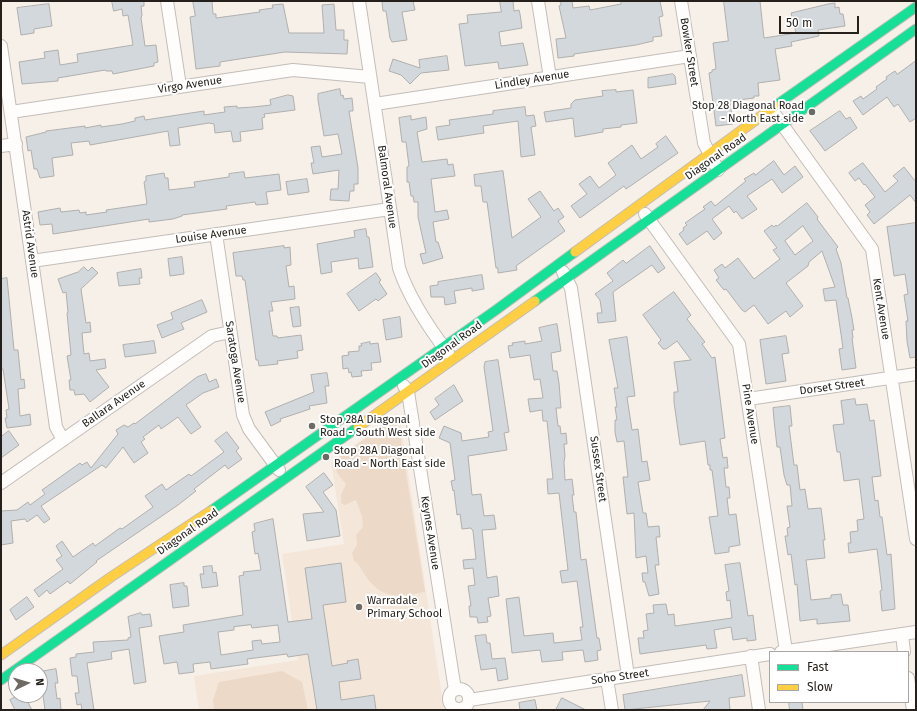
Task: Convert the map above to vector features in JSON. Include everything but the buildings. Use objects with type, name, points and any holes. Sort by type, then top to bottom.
[{"type":"main road","name":"Diagonal Road","points":[[1,680],[117,585],[275,466],[496,310],[639,207],[771,109],[916,7]]},
{"type":"main road","name":"Diagonal Road","points":[[1,655],[117,585],[285,478],[916,30]]},
{"type":"street","points":[[167,1],[180,86]]},
{"type":"street","name":"Balmoral Avenue","points":[[359,1],[399,268],[405,285],[443,346],[453,359]]},
{"type":"street","points":[[538,1],[550,78]]},
{"type":"street","name":"Bowker Street","points":[[681,1],[704,143],[718,170]]},
{"type":"street","points":[[904,16],[916,30]]},
{"type":"street","name":"Astrid Avenue","points":[[1,46],[56,427],[63,440]]},
{"type":"street","name":"Lindley Avenue","points":[[374,104],[690,56]]},
{"type":"street","name":"Virgo Avenue","points":[[11,112],[293,70],[370,77]]},
{"type":"street","name":"Kent Avenue","points":[[771,109],[872,249],[916,539]]},
{"type":"street","points":[[1,146],[16,144]]},
{"type":"street","name":"Pine Avenue","points":[[639,207],[650,220],[739,344],[783,651]]},
{"type":"street","name":"Louise Avenue","points":[[32,261],[390,209]]},
{"type":"street","name":"Saratoga Avenue","points":[[216,234],[243,415],[249,429],[285,478]]},
{"type":"street","name":"Sussex Street","points":[[558,265],[567,277],[571,288],[628,676]]},
{"type":"street","name":"Ballara Avenue","points":[[1,483],[212,336],[230,332]]},
{"type":"street","name":"Dorset Street","points":[[748,399],[916,374]]},
{"type":"street","name":"Keynes Avenue","points":[[399,378],[408,392],[455,690]]},
{"type":"street","points":[[790,651],[916,632]]},
{"type":"street","points":[[902,634],[904,651]]},
{"type":"street","name":"Soho Street","points":[[469,700],[769,654]]},
{"type":"street","points":[[751,656],[759,710]]},
{"type":"street","points":[[607,679],[612,710]]},
{"type":"street","points":[[909,684],[913,710]]},
{"type":"street","points":[[455,690],[464,691],[469,700],[466,706],[460,710],[453,708],[448,701],[450,694],[455,690]]},
{"type":"shaded area","name":"Warradale Primary School","points":[[396,413],[400,418],[444,710],[199,710],[194,676],[298,660],[282,554],[344,544],[331,463]]},
{"type":"shaded area","points":[[390,421],[399,428],[425,592],[407,595],[392,595],[384,593],[371,583],[359,565],[354,561],[352,553],[357,545],[356,535],[363,527],[362,516],[356,500],[345,505],[341,503],[341,495],[346,484],[335,467],[335,460]]},
{"type":"shaded area","points":[[282,671],[302,682],[308,710],[214,710],[213,700],[219,682]]},
{"type":"traffic: fast","points":[[775,106],[916,7]]},
{"type":"traffic: fast","points":[[535,301],[916,29]]},
{"type":"traffic: fast","points":[[212,510],[496,310],[575,252]]},
{"type":"traffic: fast","points":[[1,680],[358,427]]},
{"type":"traffic: slow","points":[[575,252],[775,106]]},
{"type":"traffic: slow","points":[[358,427],[535,301]]},
{"type":"traffic: slow","points":[[1,655],[111,577],[212,510]]},
{"type":"place","name":"Stop 28 Diagonal Road - North East side","points":[[812,112]]},
{"type":"place","name":"Stop 28A Diagonal Road - South West side","points":[[312,426]]},
{"type":"place","name":"Stop 28A Diagonal Road - North East side","points":[[326,457]]},
{"type":"place","name":"Warradale Primary School","points":[[359,607]]}]
